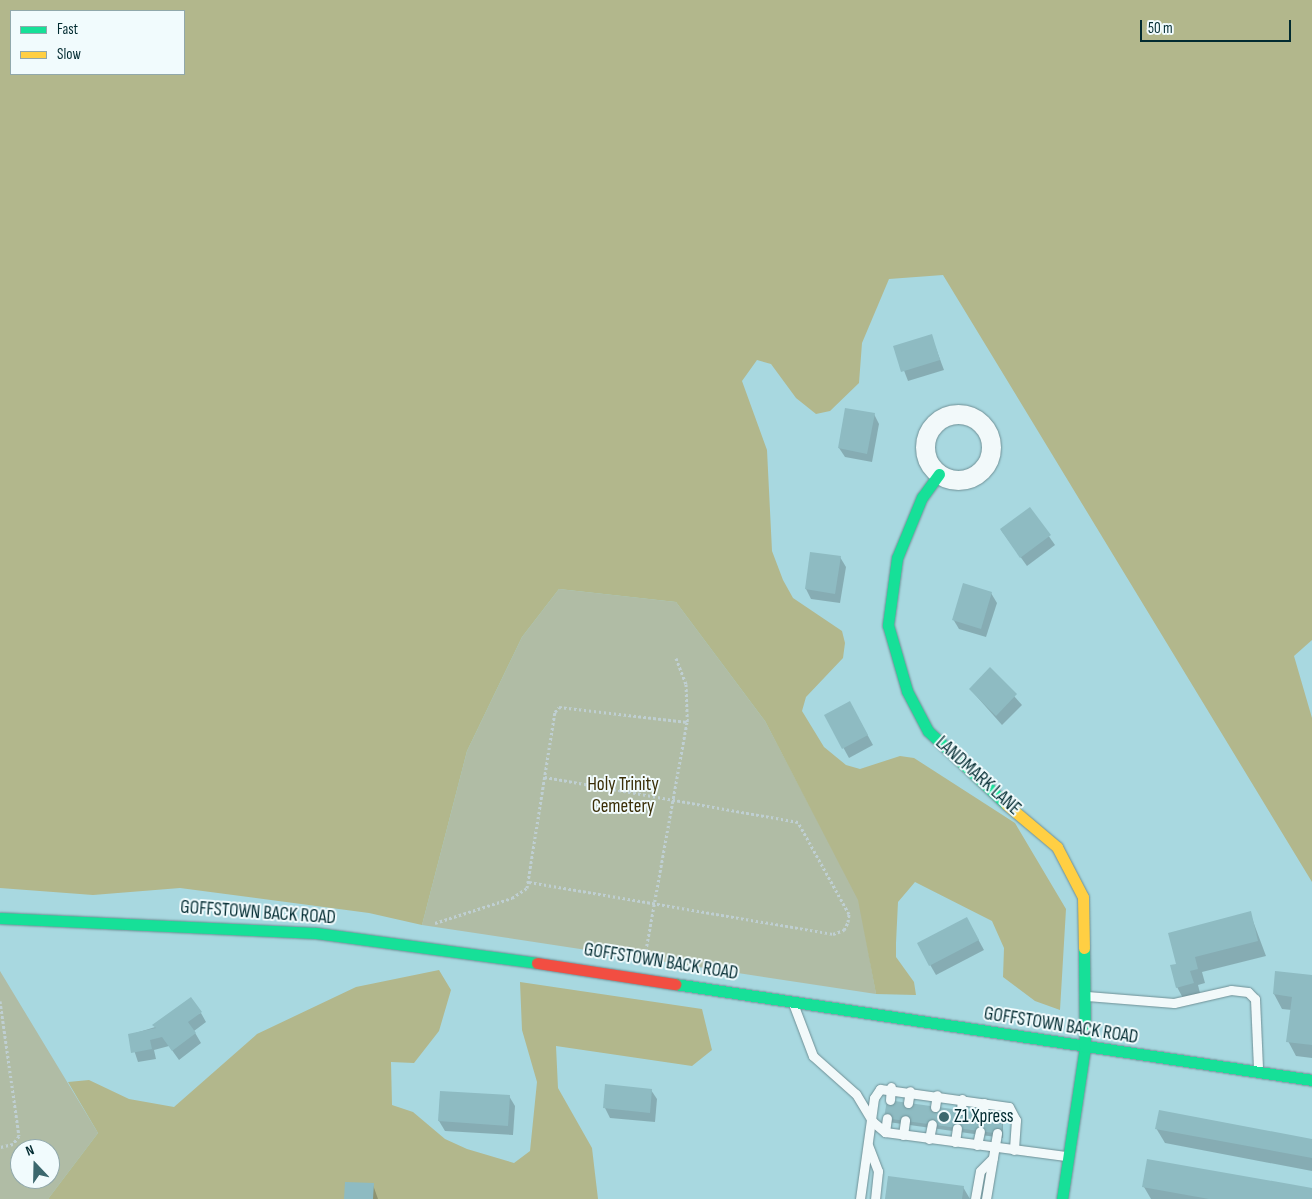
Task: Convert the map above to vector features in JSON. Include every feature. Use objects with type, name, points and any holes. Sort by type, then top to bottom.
[{"type":"main road","name":"LANDMARK LANE","points":[[939,474],[915,512],[888,592],[888,625],[896,658],[916,712],[944,750],[1045,834],[1068,863],[1083,898],[1087,996],[1085,1047],[1062,1199]]},
{"type":"main road","name":"GOFFSTOWN BACK ROAD","points":[[0,918],[316,933],[641,977],[1258,1074],[1312,1080]]},
{"type":"lane","points":[[1087,996],[1174,1003],[1231,990],[1248,992],[1255,999],[1258,1074]]},
{"type":"lane","points":[[792,1001],[813,1056],[856,1094],[872,1121],[885,1132],[1068,1157]]},
{"type":"lane","points":[[890,1100],[891,1087]]},
{"type":"lane","points":[[860,1199],[874,1098],[880,1089],[891,1087],[1001,1106],[1014,1110],[1014,1150]]},
{"type":"lane","points":[[908,1103],[910,1091]]},
{"type":"lane","points":[[935,1107],[936,1095]]},
{"type":"lane","points":[[961,1110],[962,1099]]},
{"type":"lane","points":[[983,1114],[984,1103]]},
{"type":"lane","points":[[999,1116],[1001,1106]]},
{"type":"lane","points":[[885,1132],[887,1118]]},
{"type":"lane","points":[[903,1135],[905,1120]]},
{"type":"lane","points":[[929,1139],[932,1124]]},
{"type":"lane","points":[[955,1142],[958,1128]]},
{"type":"lane","points":[[977,1146],[980,1131]]},
{"type":"lane","points":[[986,1199],[996,1133]]},
{"type":"lane","points":[[868,1145],[878,1171],[875,1199]]},
{"type":"lane","points":[[975,1199],[980,1171],[993,1158]]},
{"type":"path","points":[[641,977],[687,722],[686,684],[676,658]]},
{"type":"path","points":[[434,923],[512,898],[529,882],[555,712],[559,707],[687,722]]},
{"type":"path","points":[[529,882],[834,934],[848,922],[849,914],[798,822],[545,777]]},
{"type":"path","points":[[0,1001],[19,1136],[13,1144],[0,1147]]},
{"type":"green space","points":[[0,0],[1312,0],[1312,640],[1294,656],[1312,718],[1312,882],[943,275],[889,279],[862,343],[859,383],[830,411],[816,414],[796,398],[771,364],[757,360],[742,381],[767,450],[772,551],[783,580],[793,598],[842,631],[845,643],[843,658],[806,697],[802,711],[824,747],[846,765],[860,769],[900,756],[914,758],[1015,823],[1066,909],[1060,1010],[1035,1001],[1003,977],[1004,948],[992,921],[915,882],[898,902],[896,957],[914,982],[916,995],[876,994],[858,900],[765,721],[676,602],[559,589],[522,637],[467,751],[422,925],[369,913],[180,888],[93,895],[0,888]]},
{"type":"green space","name":"Holy Trinity Cemetery","points":[[559,589],[676,602],[765,721],[859,900],[876,994],[422,925],[467,751],[522,637]]},
{"type":"green space","points":[[439,970],[451,990],[439,1031],[414,1063],[391,1062],[392,1105],[413,1112],[445,1139],[467,1149],[514,1163],[530,1151],[537,1082],[522,1030],[520,982],[702,1009],[712,1050],[692,1066],[556,1046],[558,1088],[592,1148],[598,1199],[48,1199],[56,1189],[60,1189],[60,1183],[98,1133],[68,1082],[89,1080],[129,1099],[174,1107],[257,1034],[356,987]]},
{"type":"green space","points":[[0,971],[98,1133],[60,1183],[60,1139],[10,1139],[10,1189],[56,1189],[48,1199],[0,1199]]},
{"type":"building","points":[[932,334],[940,360],[901,372],[893,346]]},
{"type":"building","points":[[845,408],[875,413],[867,454],[838,448]]},
{"type":"building","points":[[1030,507],[1051,535],[1020,558],[1000,529]]},
{"type":"building","points":[[810,552],[841,556],[835,594],[805,589]]},
{"type":"building","points":[[963,583],[992,592],[981,629],[952,620]]},
{"type":"building","points":[[990,667],[1017,694],[996,716],[969,689]]},
{"type":"building","points":[[850,701],[868,735],[842,749],[824,715]]},
{"type":"building","points":[[1251,911],[1258,941],[1195,957],[1198,969],[1190,971],[1194,983],[1176,988],[1170,965],[1176,964],[1168,933]]},
{"type":"building","points":[[967,917],[979,940],[929,966],[917,943]]},
{"type":"building","points":[[1275,971],[1312,975],[1312,1045],[1286,1042],[1292,997],[1273,994]]},
{"type":"building","points":[[191,997],[202,1012],[188,1022],[196,1033],[172,1051],[162,1037],[150,1040],[152,1049],[131,1053],[128,1034],[156,1028],[152,1025]]},
{"type":"building","points":[[605,1084],[652,1089],[650,1113],[603,1108]]},
{"type":"building","points":[[440,1091],[510,1095],[508,1126],[438,1121]]},
{"type":"building","name":"Z1 Xpress","points":[[887,1100],[1003,1116],[1001,1134],[884,1118]]},
{"type":"building","points":[[1159,1110],[1312,1139],[1312,1158],[1155,1129]]},
{"type":"building","points":[[1147,1159],[1312,1188],[1312,1199],[1209,1199],[1142,1187]]},
{"type":"building","points":[[888,1176],[964,1186],[962,1199],[885,1199]]},
{"type":"building","points":[[345,1182],[374,1183],[373,1199],[344,1199]]},
{"type":"traffic: fast","points":[[939,474],[922,497],[897,558],[888,625],[907,691],[928,731],[1006,804]]},
{"type":"traffic: fast","points":[[0,918],[316,933],[537,963]]},
{"type":"traffic: fast","points":[[1062,1199],[1085,1047],[1084,948]]},
{"type":"traffic: fast","points":[[675,984],[1312,1080]]},
{"type":"traffic: slow","points":[[1006,804],[1057,847],[1083,897],[1084,948]]},
{"type":"traffic: jam","points":[[537,963],[675,984]]},
{"type":"place","name":"Z1 Xpress","points":[[944,1117]]}]
